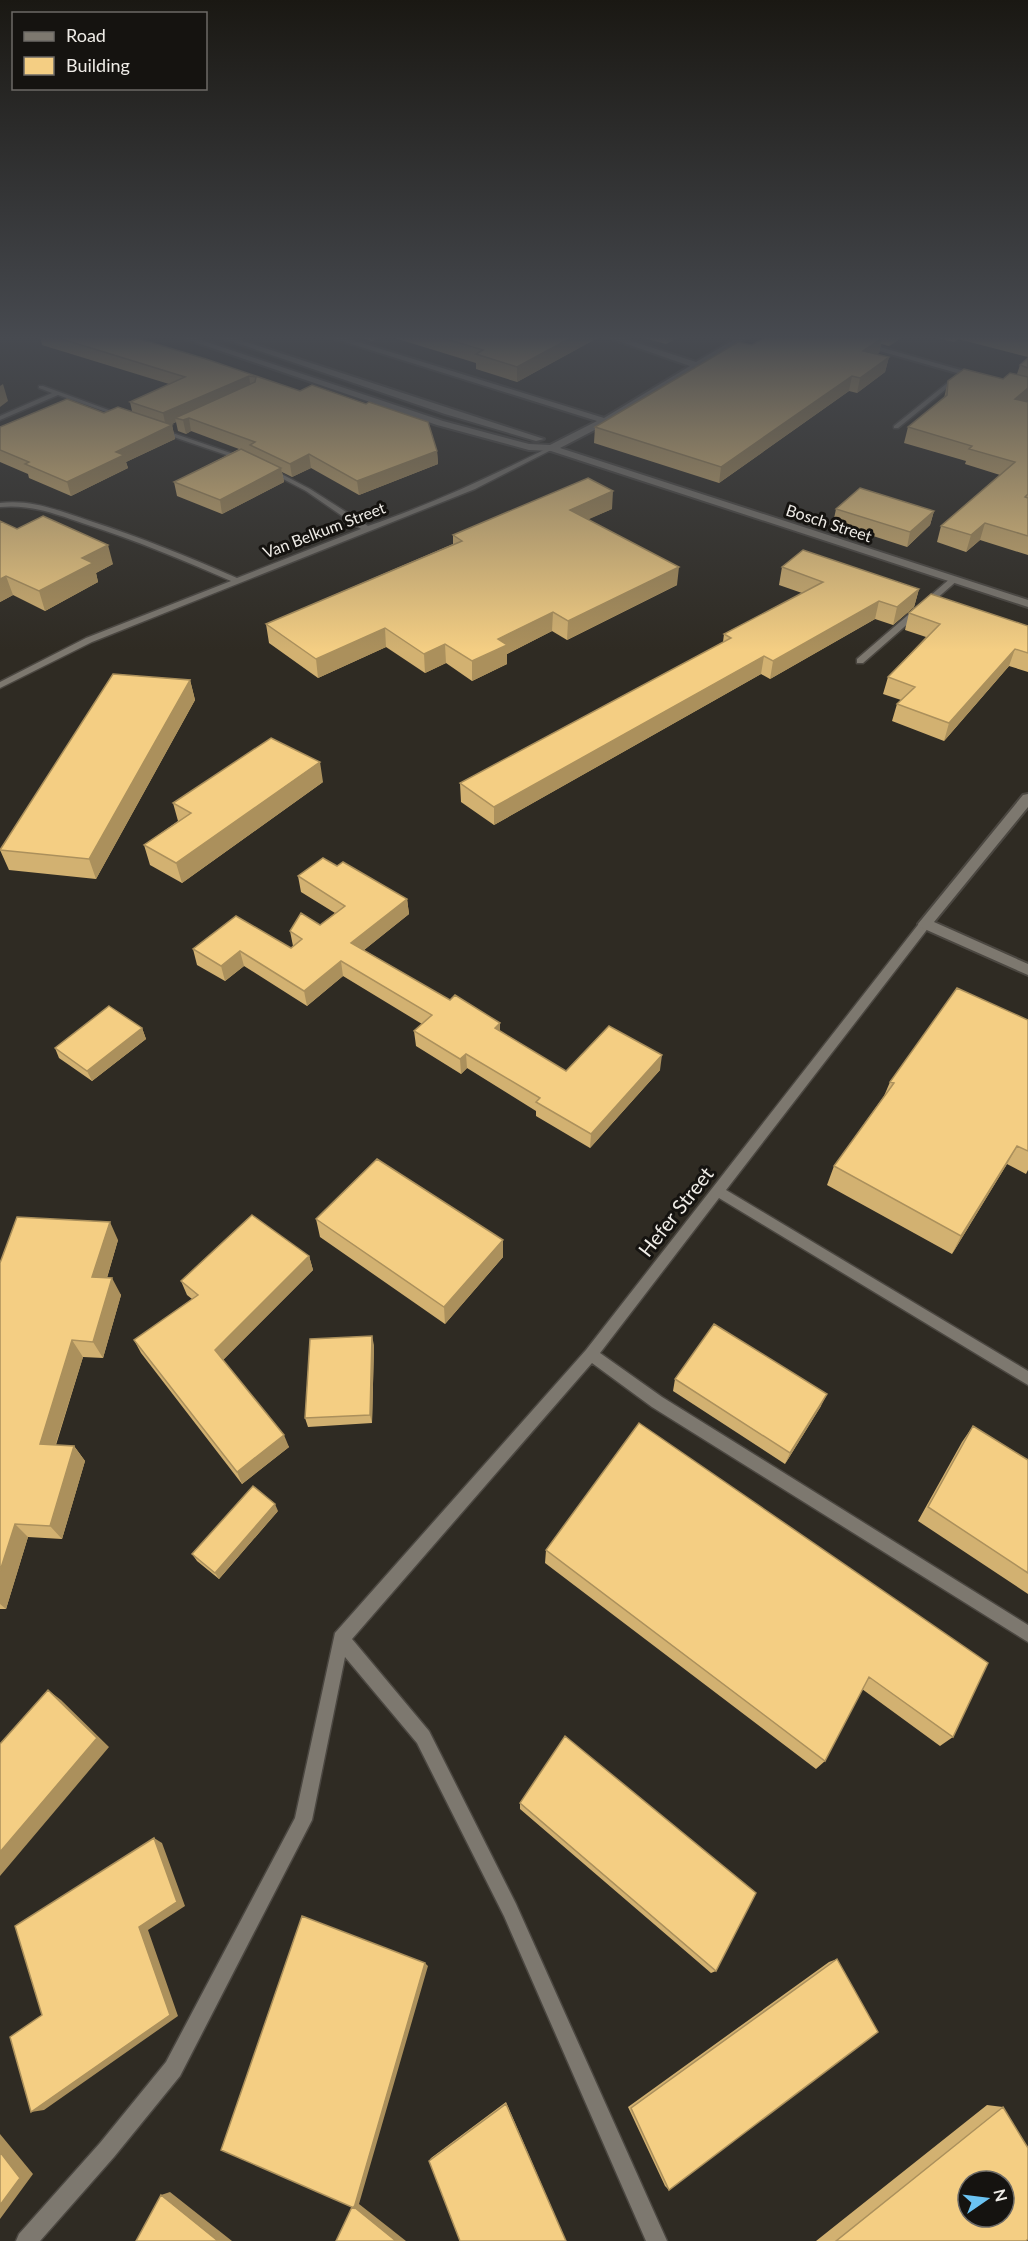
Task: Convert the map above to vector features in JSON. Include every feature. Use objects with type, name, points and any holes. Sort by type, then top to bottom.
[{"type":"street","name":"Bosch Street","points":[[505,441],[529,447],[552,448],[1028,604]]},
{"type":"street","name":"Bosch Street","points":[[543,441],[552,448]]},
{"type":"street","name":"Van Belkum Street","points":[[552,448],[567,441]]},
{"type":"street","name":"Hefer Street","points":[[925,924],[1028,798]]},
{"type":"street","points":[[925,924],[1028,970]]},
{"type":"lane","points":[[190,441],[255,463]]},
{"type":"lane","name":"Van Belkum Street","points":[[0,685],[89,640],[367,529],[416,512],[473,488],[552,448]]},
{"type":"lane","points":[[265,468],[308,490],[367,529]]},
{"type":"lane","points":[[0,505],[13,503],[41,507],[122,533],[238,580]]},
{"type":"lane","points":[[860,661],[955,579]]},
{"type":"lane","name":"Hefer Street","points":[[341,1639],[591,1354],[925,924]]},
{"type":"lane","points":[[718,1191],[1028,1379]]},
{"type":"lane","points":[[591,1354],[657,1402],[1028,1634]]},
{"type":"lane","points":[[26,2241],[107,2150],[173,2069],[303,1820],[341,1639]]},
{"type":"lane","points":[[341,1639],[423,1737],[510,1910],[657,2241]]},
{"type":"building","points":[[0,441],[140,441],[116,452],[124,455],[67,482],[25,464],[29,462],[0,450]]},
{"type":"building","points":[[251,441],[434,441],[437,451],[357,481],[309,454],[290,464],[250,445],[255,442]]},
{"type":"building","points":[[638,441],[759,441],[721,467]]},
{"type":"building","points":[[954,441],[1028,441],[1028,494],[1025,497],[1028,498],[1028,536],[985,523],[971,535],[941,526],[1015,462],[969,449],[972,446]]},
{"type":"building","points":[[241,449],[281,468],[220,500],[174,482]]},
{"type":"building","points":[[588,478],[613,491],[570,510],[679,567],[568,621],[553,612],[498,639],[507,645],[472,661],[445,644],[424,654],[385,628],[316,659],[266,624],[462,541],[453,535]]},
{"type":"building","points":[[860,488],[934,511],[910,532],[836,509]]},
{"type":"building","points":[[43,516],[108,545],[82,558],[93,563],[39,591],[6,576],[0,579],[0,521],[17,529]]},
{"type":"building","points":[[803,550],[919,589],[897,607],[879,601],[773,661],[764,656],[494,807],[460,783],[731,638],[724,634],[823,582],[782,567]]},
{"type":"building","points":[[931,594],[1028,626],[1028,653],[1015,649],[949,723],[897,704],[915,687],[888,677],[940,624],[909,613]]},
{"type":"building","points":[[113,674],[190,680],[89,859],[0,850]]},
{"type":"building","points":[[271,738],[320,762],[176,863],[144,845],[191,813],[173,803]]},
{"type":"building","points":[[323,858],[337,866],[343,862],[407,899],[351,943],[450,1000],[455,995],[500,1023],[495,1028],[566,1071],[609,1026],[662,1055],[591,1134],[536,1102],[540,1098],[466,1054],[460,1059],[414,1031],[432,1015],[341,961],[304,991],[240,951],[221,966],[193,949],[236,916],[291,948],[302,939],[290,931],[301,913],[320,925],[345,906],[298,876]]},
{"type":"building","points":[[957,988],[1028,1020],[1028,1151],[1017,1146],[961,1236],[834,1166],[894,1083],[890,1082]]},
{"type":"building","points":[[109,1006],[142,1028],[87,1071],[55,1048]]},
{"type":"building","points":[[377,1159],[503,1240],[444,1307],[316,1219]]},
{"type":"building","points":[[252,1215],[309,1256],[215,1350],[284,1435],[237,1472],[134,1340],[198,1295],[181,1281]]},
{"type":"building","points":[[17,1217],[110,1222],[92,1277],[112,1278],[93,1342],[72,1340],[40,1444],[74,1446],[50,1526],[15,1524],[0,1571],[0,1263]]},
{"type":"building","points":[[714,1324],[827,1394],[790,1453],[675,1379]]},
{"type":"building","points":[[372,1336],[370,1415],[305,1418],[310,1339]]},
{"type":"building","points":[[639,1423],[988,1663],[953,1737],[869,1677],[825,1761],[546,1550]]},
{"type":"building","points":[[973,1426],[1028,1460],[1028,1573],[928,1507]]},
{"type":"building","points":[[253,1486],[275,1504],[215,1573],[192,1554]]},
{"type":"building","points":[[48,1690],[97,1738],[0,1852],[0,1744]]},
{"type":"building","points":[[565,1736],[756,1893],[716,1971],[520,1803]]},
{"type":"building","points":[[154,1838],[177,1902],[139,1927],[170,2015],[31,2112],[10,2037],[42,2015],[15,1926]]},
{"type":"building","points":[[302,1916],[425,1963],[354,2208],[221,2150]]},
{"type":"building","points":[[837,1959],[878,2032],[669,2190],[631,2108]]},
{"type":"building","points":[[506,2104],[566,2241],[460,2241],[429,2161]]},
{"type":"building","points":[[1003,2107],[1028,2148],[1028,2239],[1026,2241],[836,2241]]},
{"type":"building","points":[[0,2152],[20,2178],[0,2205]]},
{"type":"building","points":[[161,2195],[218,2241],[136,2241]]},
{"type":"building","points":[[354,2207],[396,2241],[336,2241]]}]
